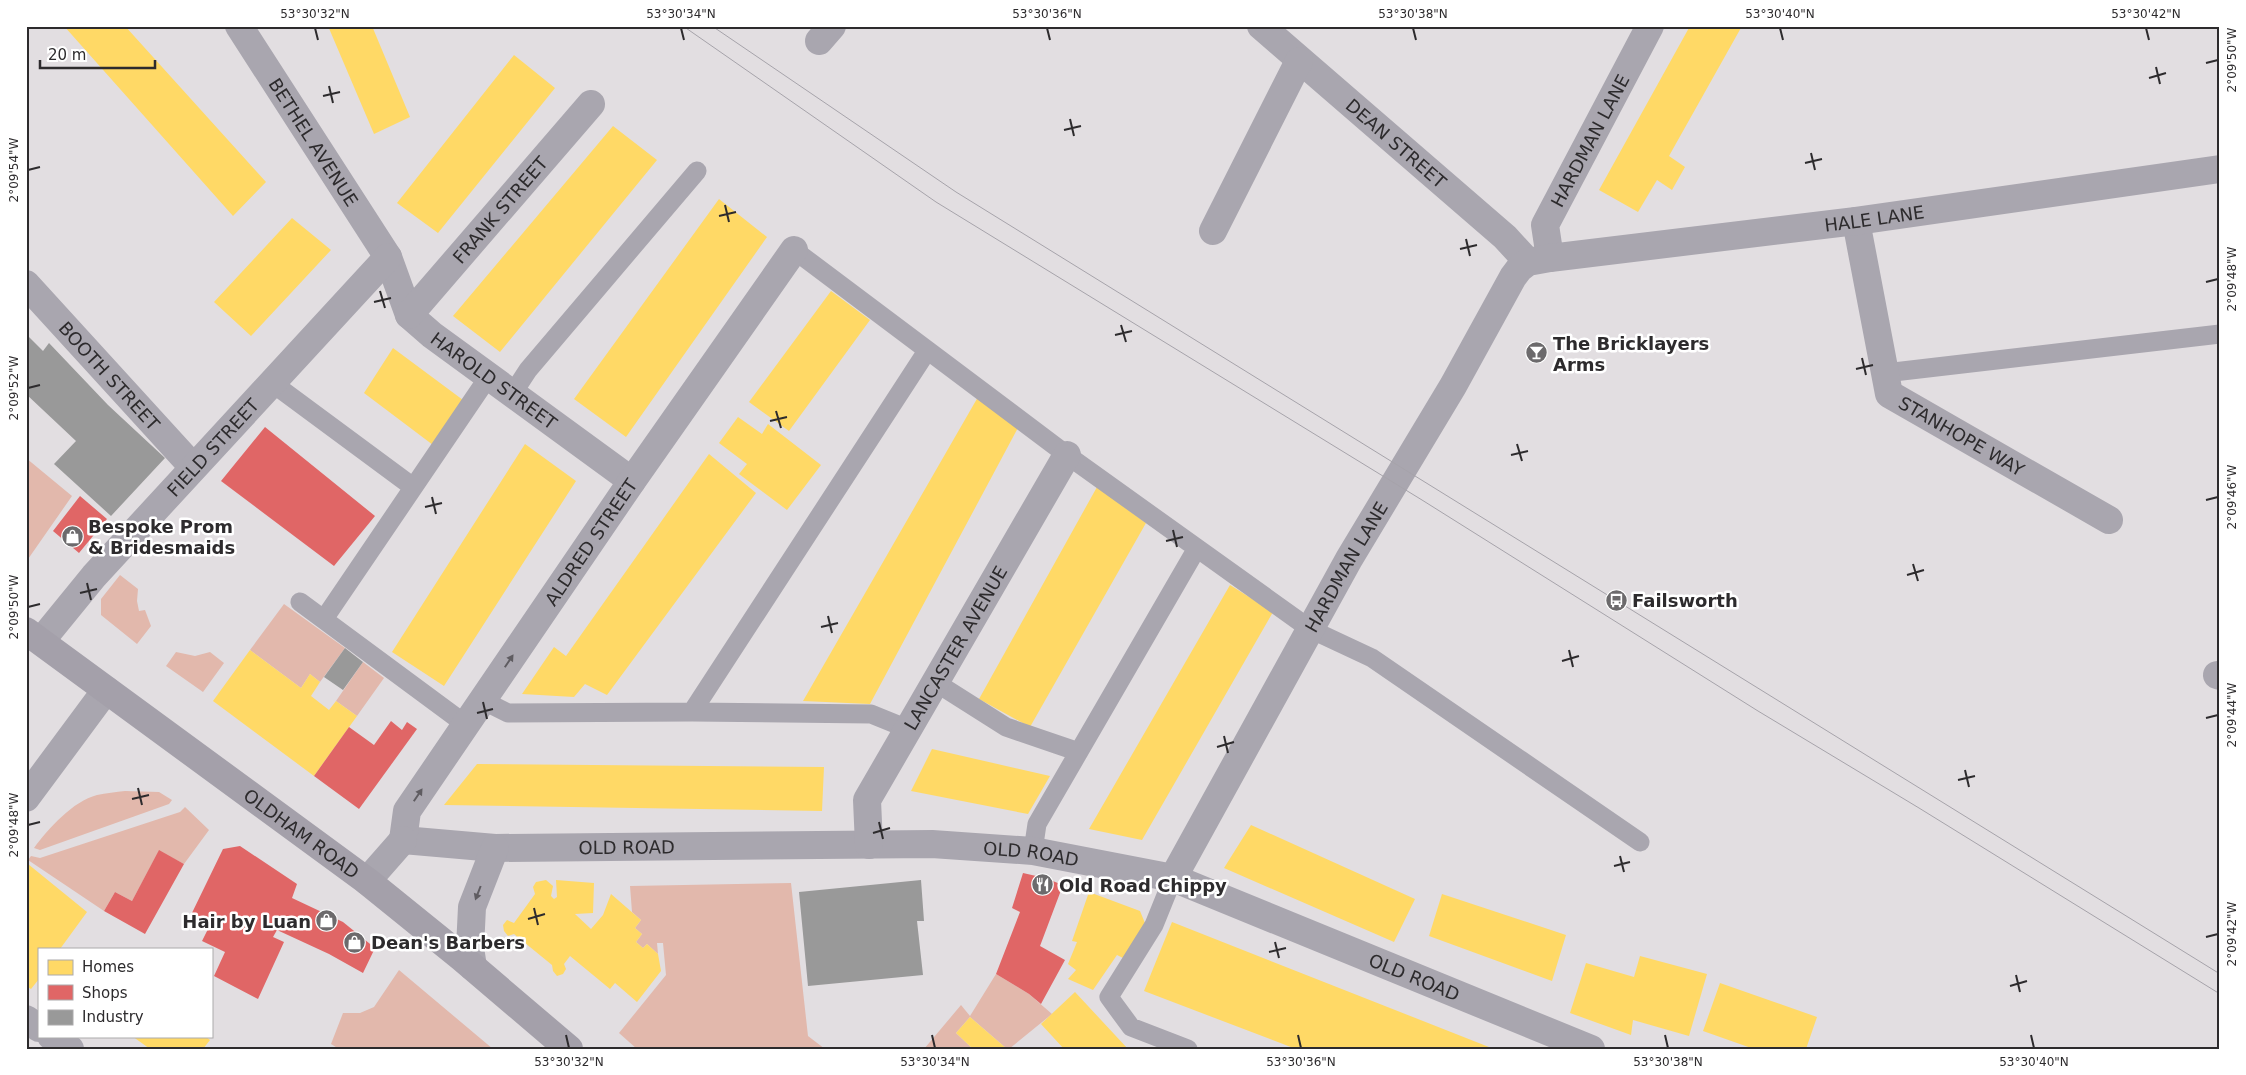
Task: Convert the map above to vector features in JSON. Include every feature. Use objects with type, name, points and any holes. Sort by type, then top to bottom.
[{"type":"highway","name":"OLDHAM ROAD","points":[[34,636],[367,881],[473,967],[569,1049]]},
{"type":"street","name":"BETHEL AVENUE","points":[[239,26],[388,257]]},
{"type":"street","name":"DEAN STREET","points":[[1262,26],[1299,61],[1506,237],[1539,260]]},
{"type":"street","name":"HARDMAN LANE","points":[[1173,878],[1349,559],[1453,386],[1514,277],[1519,269],[1539,260],[1545,225],[1650,26]]},
{"type":"street","points":[[1213,232],[1299,61]]},
{"type":"street","name":"FRANK STREET","points":[[409,315],[591,104]]},
{"type":"street","name":"HALE LANE","points":[[1539,260],[1856,222],[2220,169]]},
{"type":"street","name":"STANHOPE WAY","points":[[1856,222],[1889,394],[2109,520]]},
{"type":"street","name":"ALDRED STREET","points":[[402,840],[407,812],[465,724],[632,480],[794,250]]},
{"type":"street","name":"HAROLD STREET","points":[[388,257],[409,315],[432,335],[632,480]]},
{"type":"street","name":"FIELD STREET","points":[[34,636],[94,576],[388,257]]},
{"type":"street","name":"BOOTH STREET","points":[[26,284],[193,467]]},
{"type":"street","name":"LANCASTER AVENUE","points":[[869,845],[867,800],[1067,456]]},
{"type":"street","points":[[26,798],[106,690]]},
{"type":"street","points":[[367,881],[402,840]]},
{"type":"street","name":"OLD ROAD","points":[[402,840],[496,848],[965,845],[1033,851],[1173,878],[1591,1049]]},
{"type":"street","points":[[473,967],[470,948],[472,907],[496,848]]},
{"type":"street","points":[[26,1019],[38,1027]]},
{"type":"street","points":[[54,1038],[70,1049]]},
{"type":"lane","points":[[513,393],[528,370],[697,171]]},
{"type":"lane","points":[[794,250],[1067,456],[1310,629],[1372,658],[1640,842]]},
{"type":"lane","points":[[1885,373],[2220,334]]},
{"type":"lane","points":[[692,712],[927,351]]},
{"type":"lane","points":[[324,619],[488,376]]},
{"type":"lane","points":[[271,382],[413,487]]},
{"type":"lane","points":[[1033,851],[1038,824],[1197,548]]},
{"type":"lane","points":[[300,602],[465,724]]},
{"type":"lane","points":[[935,682],[1006,726],[1079,752]]},
{"type":"lane","points":[[482,700],[508,713],[692,712],[872,714],[908,729]]},
{"type":"lane","points":[[1173,878],[1154,926],[1109,997],[1131,1027],[1188,1049]]},
{"type":"lane","points":[[43,1049],[50,1038]]},
{"type":"shaded area","points":[[26,458],[72,496],[26,562]]},
{"type":"shaded area","points":[[120,575],[138,589],[137,601],[139,611],[145,610],[151,626],[137,644],[101,615],[101,599]]},
{"type":"shaded area","points":[[284,604],[345,648],[320,682],[310,674],[301,688],[250,650]]},
{"type":"shaded area","points":[[176,652],[195,656],[210,652],[224,663],[203,692],[166,666]]},
{"type":"shaded area","points":[[363,662],[384,678],[357,716],[336,701]]},
{"type":"shaded area","points":[[125,791],[159,792],[172,800],[169,804],[40,850],[34,848],[54,824],[79,803],[97,795]]},
{"type":"shaded area","points":[[185,807],[209,830],[184,864],[159,851],[132,901],[115,892],[104,911],[28,860],[31,856],[40,858],[180,812]]},
{"type":"shaded area","points":[[791,883],[808,1036],[825,1049],[637,1049],[619,1033],[666,975],[663,943],[657,943],[658,954],[647,944],[643,948],[636,942],[642,934],[635,928],[641,920],[632,912],[630,886]]},
{"type":"shaded area","points":[[399,970],[493,1049],[339,1049],[331,1044],[343,1013],[360,1013],[374,1007]]},
{"type":"shaded area","points":[[996,974],[1029,994],[1052,1014],[1009,1049],[970,1017],[956,1033],[973,1049],[924,1049],[961,1005],[970,1016]]},
{"type":"building: Homes","points":[[64,26],[125,26],[266,182],[233,216]]},
{"type":"building: Homes","points":[[328,26],[372,26],[410,117],[374,134]]},
{"type":"building: Homes","points":[[1690,26],[1742,26],[1669,156],[1685,167],[1672,190],[1657,180],[1638,212],[1599,190]]},
{"type":"building: Homes","points":[[514,55],[555,88],[438,233],[397,203]]},
{"type":"building: Homes","points":[[613,126],[657,160],[500,352],[453,316]]},
{"type":"building: Homes","points":[[719,199],[767,237],[626,437],[574,399]]},
{"type":"building: Homes","points":[[292,218],[331,250],[251,336],[214,302]]},
{"type":"building: Homes","points":[[831,291],[870,320],[789,431],[749,402]]},
{"type":"building: Homes","points":[[393,348],[463,400],[433,445],[364,393]]},
{"type":"building: Homes","points":[[978,397],[1019,426],[870,704],[803,701]]},
{"type":"building: Homes","points":[[738,417],[762,434],[768,424],[821,465],[787,510],[739,474],[747,464],[719,443]]},
{"type":"building: Homes","points":[[525,444],[576,481],[444,686],[392,652]]},
{"type":"building: Homes","points":[[709,454],[756,493],[607,695],[585,684],[574,697],[522,694],[554,647],[566,656]]},
{"type":"building: Homes","points":[[1097,487],[1146,523],[1030,727],[979,699]]},
{"type":"building: Homes","points":[[1230,585],[1273,612],[1142,840],[1089,829]]},
{"type":"building: Homes","points":[[250,650],[301,688],[310,674],[320,682],[311,696],[329,710],[336,701],[357,716],[314,776],[213,701]]},
{"type":"building: Homes","points":[[932,749],[1050,776],[1028,814],[911,791]]},
{"type":"building: Homes","points":[[477,764],[824,767],[822,811],[444,805]]},
{"type":"building: Homes","points":[[1251,825],[1415,899],[1394,942],[1224,868]]},
{"type":"building: Homes","points":[[28,864],[87,912],[61,948],[38,948],[38,980],[31,989],[26,986],[26,866]]},
{"type":"building: Homes","points":[[546,880],[553,886],[551,896],[554,899],[557,897],[556,880],[594,883],[593,913],[575,914],[591,929],[603,915],[611,894],[641,920],[635,928],[642,934],[636,942],[643,948],[647,944],[658,954],[661,971],[637,1002],[615,983],[610,989],[570,956],[564,964],[566,969],[563,974],[557,976],[553,971],[552,965],[514,934],[508,936],[504,931],[503,925],[507,920],[514,923],[535,894],[533,887],[536,882]]},
{"type":"building: Homes","points":[[1089,892],[1140,911],[1147,928],[1127,960],[1117,955],[1093,990],[1068,979],[1076,970],[1068,964],[1077,942],[1072,941]]},
{"type":"building: Homes","points":[[1442,894],[1566,935],[1552,981],[1429,936]]},
{"type":"building: Homes","points":[[1172,922],[1494,1049],[1296,1049],[1144,991]]},
{"type":"building: Homes","points":[[1640,956],[1707,974],[1689,1036],[1633,1020],[1631,1035],[1570,1013],[1586,963],[1634,977]]},
{"type":"building: Homes","points":[[1720,983],[1817,1017],[1806,1049],[1754,1049],[1703,1031]]},
{"type":"building: Homes","points":[[1075,992],[1128,1049],[1064,1049],[1041,1024]]},
{"type":"building: Homes","points":[[970,1017],[1007,1049],[973,1049],[956,1033]]},
{"type":"building: Homes","points":[[135,1038],[208,1038],[210,1040],[203,1049],[150,1049]]},
{"type":"building: Shops","points":[[265,427],[375,516],[334,566],[221,481]]},
{"type":"building: Shops","points":[[80,496],[107,519],[79,553],[53,531]]},
{"type":"building: Shops","points":[[391,721],[402,730],[407,722],[417,729],[359,809],[314,776],[349,727],[374,745]]},
{"type":"building: Shops","points":[[240,846],[297,884],[292,898],[343,922],[375,948],[363,973],[329,954],[277,930],[273,937],[284,942],[258,999],[214,976],[225,952],[202,941],[209,927],[190,917],[223,849]]},
{"type":"building: Shops","points":[[159,850],[184,864],[145,934],[104,911],[115,892],[132,901]]},
{"type":"building: Shops","points":[[1023,873],[1045,878],[1063,885],[1040,946],[1065,960],[1041,1004],[1029,994],[996,974],[1020,912],[1012,908]]},
{"type":"building: Industry","points":[[26,334],[43,351],[49,343],[108,405],[165,458],[111,516],[54,464],[76,441],[26,394]]},
{"type":"building: Industry","points":[[345,648],[363,662],[343,690],[324,677]]},
{"type":"building: Industry","points":[[921,880],[924,921],[917,921],[923,975],[808,986],[799,892]]},
{"type":"tram line","points":[[683,26],[936,202],[1422,500],[1758,711],[2220,994]]},
{"type":"tram line","points":[[712,26],[956,192],[2220,974]]},
{"type":"place","name":"The Bricklayers Arms","points":[[1537,353]]},
{"type":"place","name":"Bespoke Prom & Bridesmaids","points":[[72,536]]},
{"type":"place","name":"Failsworth","points":[[1616,600]]},
{"type":"place","name":"Old Road Chippy","points":[[1043,885]]},
{"type":"place","name":"Hair by Luan","points":[[327,921]]},
{"type":"place","name":"Dean's Barbers","points":[[355,942]]}]
